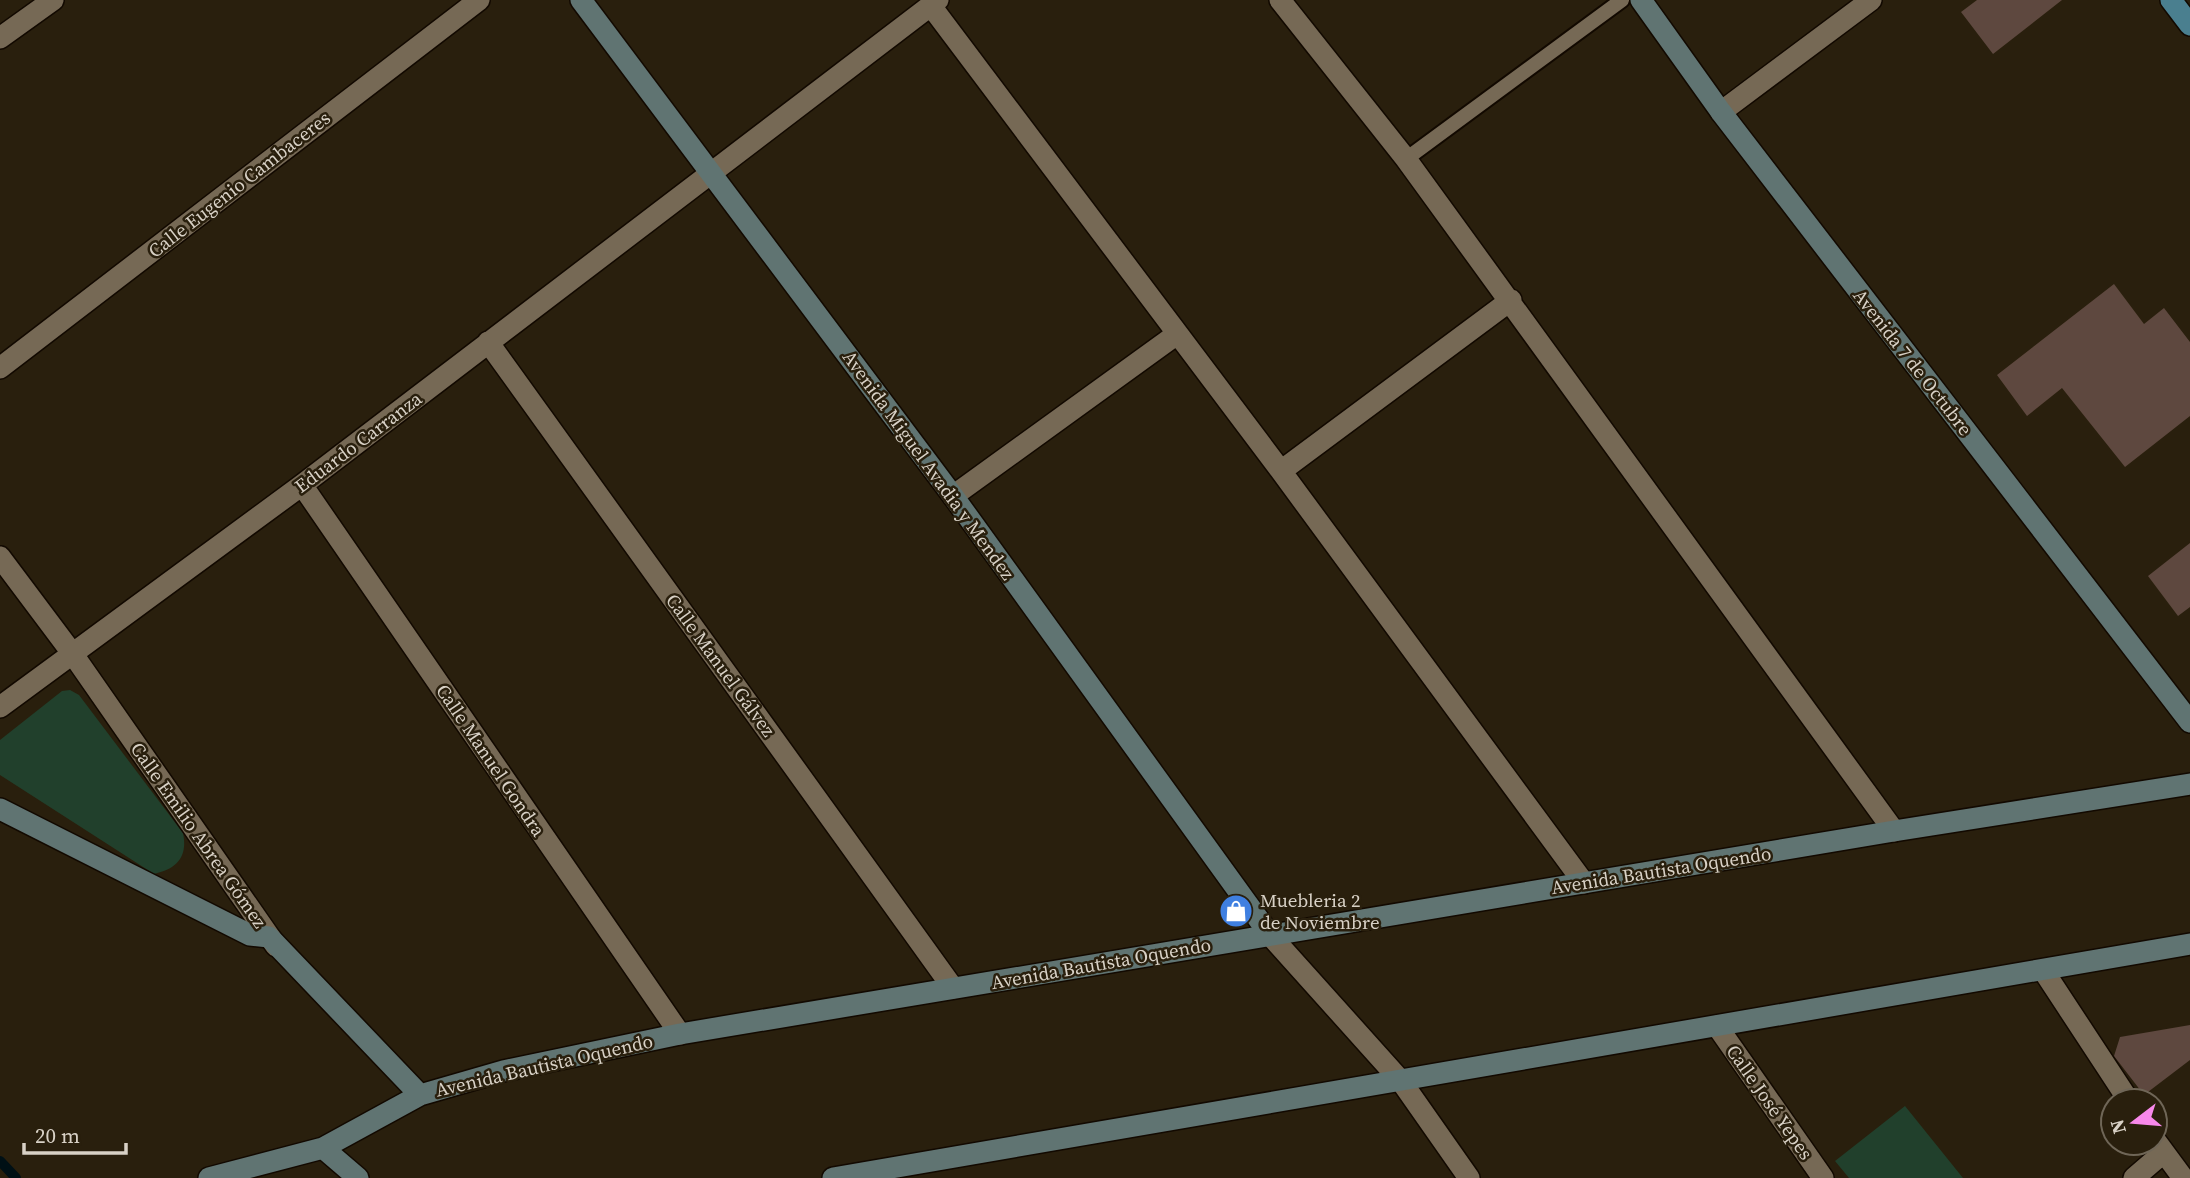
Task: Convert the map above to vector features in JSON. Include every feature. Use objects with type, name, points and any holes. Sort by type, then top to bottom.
[{"type":"main road","name":"Avenida Miguel Avadia y Mendez","points":[[581,0],[953,496],[1270,935]]},
{"type":"main road","name":"Avenida 7 de Octubre","points":[[1641,0],[1721,112],[2190,722]]},
{"type":"main road","points":[[2171,0],[2190,25]]},
{"type":"main road","name":"Avenida Bautista Oquendo","points":[[209,1178],[323,1148],[421,1095],[503,1071],[680,1034],[2190,784]]},
{"type":"main road","points":[[0,810],[250,935],[269,937],[276,946]]},
{"type":"main road","points":[[832,1178],[2190,944]]},
{"type":"main road","name":"Calle Emilio Abrea Gómez","points":[[276,946],[421,1095]]},
{"type":"main road","points":[[323,1148],[358,1178]]},
{"type":"street","points":[[0,38],[52,0]]},
{"type":"street","name":"Calle Eugenio Cambaceres","points":[[0,368],[479,0]]},
{"type":"street","points":[[1280,0],[1406,159],[1511,300],[1894,831]]},
{"type":"street","points":[[1721,112],[1871,0]]},
{"type":"street","points":[[935,3],[1584,883]]},
{"type":"street","name":"Eduardo Carranza","points":[[0,707],[302,485],[935,3]]},
{"type":"street","points":[[1281,471],[1511,300]]},
{"type":"street","points":[[953,496],[1177,334]]},
{"type":"street","name":"Calle Manuel Gálvez","points":[[488,342],[953,988]]},
{"type":"street","name":"Calle Manuel Gondra","points":[[302,485],[680,1034]]},
{"type":"street","name":"Calle Emilio Abrea Gómez","points":[[0,557],[72,653],[276,946]]},
{"type":"street","points":[[1270,935],[1401,1081],[1469,1178]]},
{"type":"street","points":[[2043,970],[2120,1087]]},
{"type":"street","name":"Calle José Yepes","points":[[1717,1026],[1823,1178]]},
{"type":"street","points":[[2134,1178],[2150,1157]]},
{"type":"street","points":[[2167,1157],[2183,1178]]},
{"type":"lane","points":[[1406,159],[1622,0]]},
{"type":"green space","points":[[70,690],[79,695],[183,833],[182,855],[169,869],[154,874],[0,775],[0,740],[62,691]]},
{"type":"green space","points":[[1905,1106],[1963,1178],[1849,1178],[1835,1161]]},
{"type":"building","points":[[1977,0],[2062,0],[1993,54],[1961,12]]},
{"type":"building","points":[[2114,284],[2144,324],[2164,308],[2190,342],[2190,416],[2125,467],[2062,388],[2027,416],[1997,375]]},
{"type":"building","points":[[2190,543],[2190,607],[2178,616],[2148,576]]},
{"type":"building","points":[[2190,1025],[2190,1060],[2155,1087],[2138,1087],[2114,1056],[2120,1037]]},
{"type":"waterway","points":[[0,1161],[16,1178]]},
{"type":"place","name":"Muebleria 2 de Noviembre","points":[[1236,911]]}]
